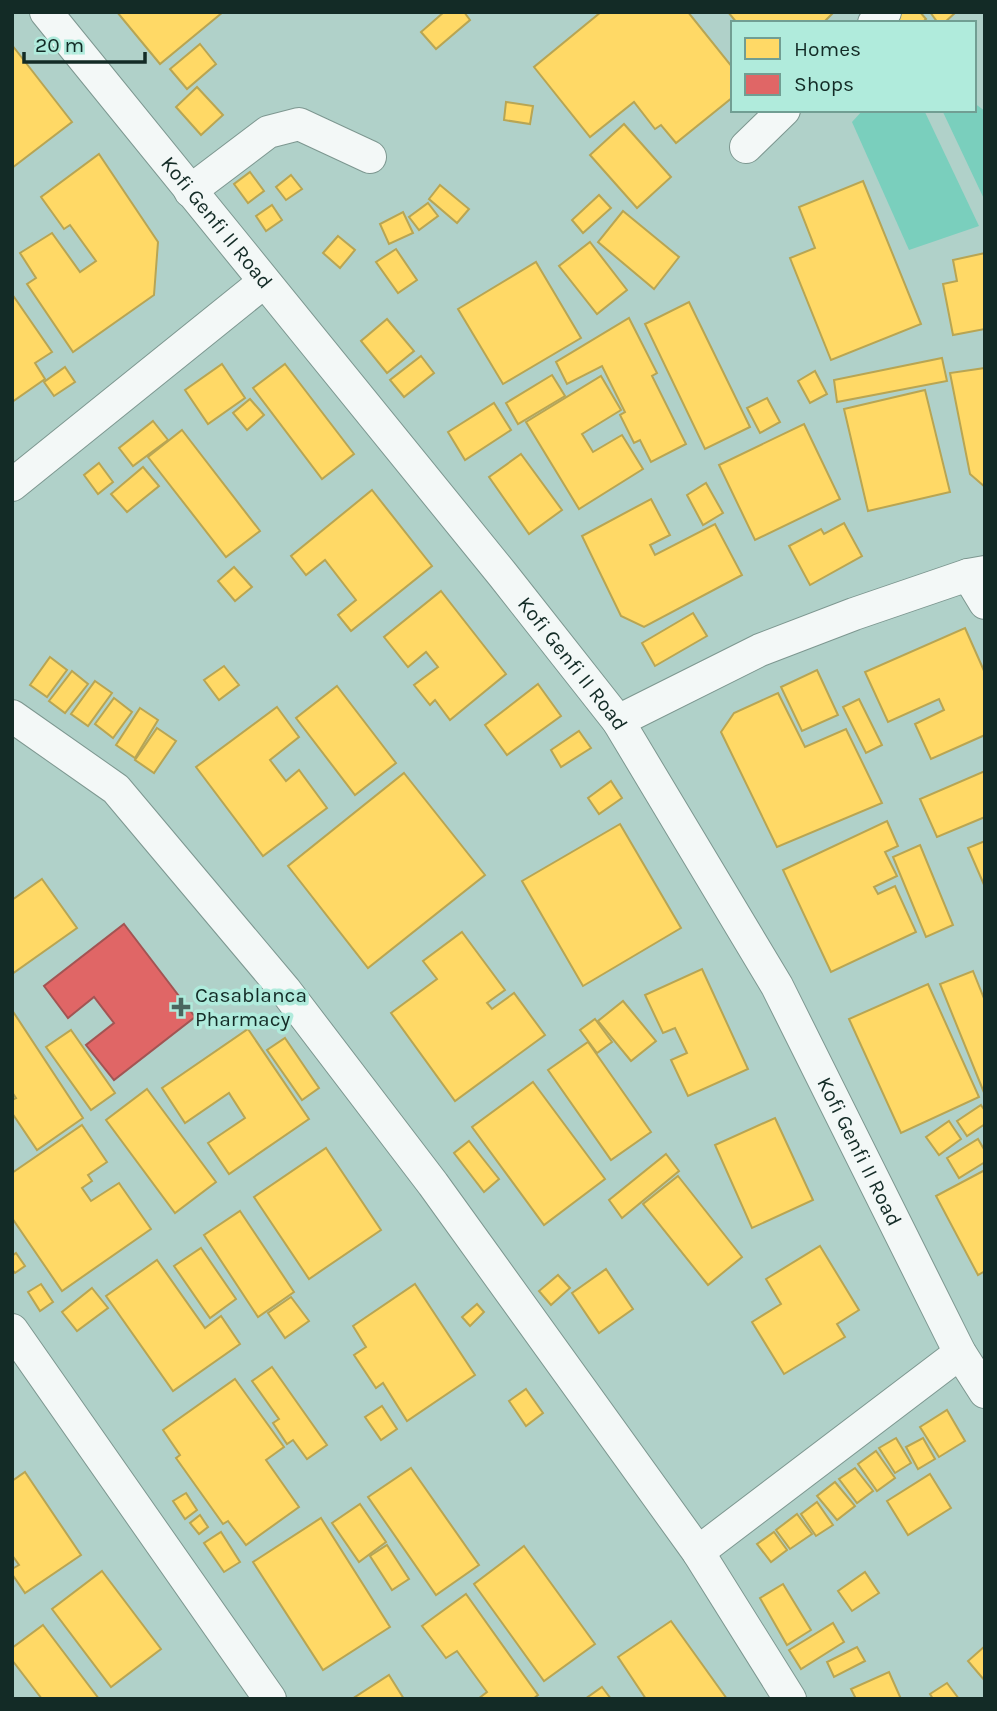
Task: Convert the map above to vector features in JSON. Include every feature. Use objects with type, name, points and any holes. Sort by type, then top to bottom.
[{"type":"street","name":"Kofi Genfi II Road","points":[[46,12],[503,575],[618,721],[777,986],[960,1353],[985,1392]]},
{"type":"street","points":[[746,147],[782,112]]},
{"type":"street","points":[[190,191],[268,132],[299,124],[370,157]]},
{"type":"street","points":[[12,485],[264,282]]},
{"type":"street","points":[[618,721],[760,650],[854,614],[976,574],[985,603]]},
{"type":"street","points":[[12,716],[116,789],[285,990],[433,1184],[698,1552],[790,1699]]},
{"type":"street","points":[[12,1330],[270,1699]]},
{"type":"street","points":[[698,1552],[960,1353]]},
{"type":"green space","points":[[976,104],[985,111],[985,201],[943,112],[976,112]]},
{"type":"green space","points":[[861,112],[925,112],[979,226],[909,250],[852,122]]},
{"type":"building: Homes","points":[[117,12],[223,12],[160,64]]},
{"type":"building: Homes","points":[[444,12],[464,12],[470,20],[436,49],[421,32]]},
{"type":"building: Homes","points":[[601,12],[688,12],[731,66],[731,99],[676,143],[661,125],[655,129],[634,102],[590,137],[534,67]]},
{"type":"building: Homes","points":[[728,12],[834,12],[825,21],[735,21]]},
{"type":"building: Homes","points":[[920,12],[926,19],[898,21],[893,14]]},
{"type":"building: Homes","points":[[930,12],[956,12],[946,21],[937,21]]},
{"type":"building: Homes","points":[[200,44],[216,64],[187,89],[170,69]]},
{"type":"building: Homes","points":[[12,45],[72,122],[12,168]]},
{"type":"building: Homes","points":[[197,87],[223,115],[201,135],[176,107]]},
{"type":"building: Homes","points":[[506,102],[533,106],[530,124],[504,120]]},
{"type":"building: Homes","points":[[624,124],[671,177],[637,208],[590,155]]},
{"type":"building: Homes","points":[[99,154],[158,242],[154,295],[73,352],[27,284],[36,278],[20,253],[52,233],[80,272],[96,261],[70,225],[64,229],[41,197]]},
{"type":"building: Homes","points":[[250,172],[264,191],[248,203],[234,184]]},
{"type":"building: Homes","points":[[291,175],[302,189],[286,200],[276,187]]},
{"type":"building: Homes","points":[[863,181],[921,324],[831,360],[790,258],[815,248],[799,207]]},
{"type":"building: Homes","points":[[440,185],[469,209],[457,223],[429,199]]},
{"type":"building: Homes","points":[[599,195],[611,208],[583,233],[572,220]]},
{"type":"building: Homes","points":[[428,203],[438,216],[419,230],[409,217]]},
{"type":"building: Homes","points":[[272,205],[282,220],[266,231],[256,216]]},
{"type":"building: Homes","points":[[623,211],[679,257],[654,289],[598,242]]},
{"type":"building: Homes","points":[[403,212],[413,233],[389,244],[380,224]]},
{"type":"building: Homes","points":[[338,236],[355,250],[340,268],[323,253]]},
{"type":"building: Homes","points":[[590,242],[627,290],[597,314],[559,266]]},
{"type":"building: Homes","points":[[396,249],[417,280],[398,293],[376,262]]},
{"type":"building: Homes","points":[[985,253],[985,329],[953,335],[943,284],[957,281],[953,260]]},
{"type":"building: Homes","points":[[536,262],[581,338],[503,384],[458,309]]},
{"type":"building: Homes","points":[[12,294],[52,352],[35,363],[45,379],[12,402]]},
{"type":"building: Homes","points":[[689,302],[750,427],[705,449],[645,324]]},
{"type":"building: Homes","points":[[629,318],[657,373],[652,376],[686,444],[651,462],[640,440],[634,443],[620,415],[625,412],[602,366],[567,384],[556,362]]},
{"type":"building: Homes","points":[[387,319],[414,351],[387,373],[361,341]]},
{"type":"building: Homes","points":[[421,356],[434,373],[404,397],[390,380]]},
{"type":"building: Homes","points":[[942,358],[947,381],[837,402],[834,380]]},
{"type":"building: Homes","points":[[222,364],[245,398],[208,424],[185,390]]},
{"type":"building: Homes","points":[[285,364],[354,454],[322,479],[253,388]]},
{"type":"building: Homes","points":[[65,367],[75,382],[54,396],[44,382]]},
{"type":"building: Homes","points":[[985,368],[985,487],[970,474],[950,373]]},
{"type":"building: Homes","points":[[815,371],[827,394],[810,403],[798,381]]},
{"type":"building: Homes","points":[[552,375],[565,396],[518,424],[506,403]]},
{"type":"building: Homes","points":[[601,376],[621,410],[582,434],[593,452],[622,435],[643,469],[579,509],[526,422]]},
{"type":"building: Homes","points":[[925,390],[950,492],[868,511],[844,409]]},
{"type":"building: Homes","points":[[767,398],[780,422],[760,433],[747,408]]},
{"type":"building: Homes","points":[[250,399],[264,415],[247,430],[233,413]]},
{"type":"building: Homes","points":[[494,403],[511,430],[465,460],[448,432]]},
{"type":"building: Homes","points":[[153,421],[168,440],[133,466],[119,448]]},
{"type":"building: Homes","points":[[804,424],[840,499],[755,540],[719,465]]},
{"type":"building: Homes","points":[[182,430],[260,531],[226,557],[148,457]]},
{"type":"building: Homes","points":[[521,454],[562,510],[529,534],[489,477]]},
{"type":"building: Homes","points":[[99,463],[113,482],[98,494],[84,475]]},
{"type":"building: Homes","points":[[143,467],[159,486],[127,512],[111,494]]},
{"type":"building: Homes","points":[[706,483],[723,513],[703,525],[687,495]]},
{"type":"building: Homes","points":[[372,490],[432,566],[351,631],[338,615],[356,600],[325,560],[306,575],[291,556]]},
{"type":"building: Homes","points":[[651,499],[670,535],[650,545],[655,555],[715,524],[742,575],[644,627],[621,616],[582,536]]},
{"type":"building: Homes","points":[[844,523],[862,556],[810,585],[789,546],[821,529],[824,534]]},
{"type":"building: Homes","points":[[234,567],[252,587],[235,601],[218,581]]},
{"type":"building: Homes","points":[[441,591],[506,674],[450,720],[435,700],[430,705],[414,685],[438,667],[426,652],[408,667],[384,637]]},
{"type":"building: Homes","points":[[693,613],[707,636],[655,666],[642,643]]},
{"type":"building: Homes","points":[[965,628],[985,673],[985,735],[931,759],[915,724],[944,710],[939,699],[888,722],[865,672]]},
{"type":"building: Homes","points":[[50,657],[67,670],[47,697],[30,685]]},
{"type":"building: Homes","points":[[224,666],[239,685],[219,700],[204,680]]},
{"type":"building: Homes","points":[[817,670],[838,715],[802,731],[781,687]]},
{"type":"building: Homes","points":[[72,671],[88,684],[65,713],[49,701]]},
{"type":"building: Homes","points":[[95,681],[112,693],[88,726],[71,714]]},
{"type":"building: Homes","points":[[538,684],[561,716],[507,755],[485,725]]},
{"type":"building: Homes","points":[[337,686],[396,763],[355,795],[296,718]]},
{"type":"building: Homes","points":[[778,693],[805,747],[846,729],[882,803],[777,847],[721,732],[734,713]]},
{"type":"building: Homes","points":[[114,698],[132,712],[113,738],[95,724]]},
{"type":"building: Homes","points":[[859,699],[882,745],[866,753],[843,707]]},
{"type":"building: Homes","points":[[277,707],[299,737],[270,760],[286,781],[299,770],[327,808],[263,856],[196,767]]},
{"type":"building: Homes","points":[[140,708],[158,720],[135,758],[116,745]]},
{"type":"building: Homes","points":[[157,728],[176,741],[154,773],[135,760]]},
{"type":"building: Homes","points":[[579,731],[591,748],[561,767],[551,750]]},
{"type":"building: Homes","points":[[985,771],[985,817],[937,837],[920,799]]},
{"type":"building: Homes","points":[[404,773],[485,875],[368,968],[288,866]]},
{"type":"building: Homes","points":[[611,781],[622,798],[599,814],[588,798]]},
{"type":"building: Homes","points":[[887,821],[898,846],[885,852],[897,876],[874,887],[878,894],[895,886],[916,932],[831,972],[783,870]]},
{"type":"building: Homes","points":[[620,824],[681,928],[583,986],[522,881]]},
{"type":"building: Homes","points":[[985,841],[985,887],[968,848]]},
{"type":"building: Homes","points":[[920,845],[953,925],[926,937],[893,857]]},
{"type":"building: Homes","points":[[42,879],[77,928],[12,974],[12,900]]},
{"type":"building: Homes","points":[[462,932],[505,990],[487,1003],[492,1009],[514,993],[545,1035],[455,1101],[391,1013],[437,979],[423,961]]},
{"type":"building: Homes","points":[[702,969],[748,1069],[688,1096],[671,1060],[687,1053],[675,1028],[663,1033],[645,995]]},
{"type":"building: Homes","points":[[973,971],[985,1001],[985,1095],[940,984]]},
{"type":"building: Homes","points":[[928,984],[979,1097],[901,1133],[849,1019]]},
{"type":"building: Homes","points":[[623,1001],[656,1041],[631,1061],[598,1021]]},
{"type":"building: Homes","points":[[12,1010],[83,1118],[37,1150],[12,1113],[12,1100],[16,1098],[12,1092]]},
{"type":"building: Homes","points":[[595,1019],[612,1042],[597,1053],[580,1030]]},
{"type":"building: Homes","points":[[248,1029],[309,1119],[229,1174],[208,1143],[245,1118],[229,1093],[185,1123],[162,1088]]},
{"type":"building: Homes","points":[[71,1030],[115,1093],[91,1110],[46,1047]]},
{"type":"building: Homes","points":[[285,1038],[319,1088],[302,1100],[267,1050]]},
{"type":"building: Homes","points":[[588,1042],[651,1132],[611,1160],[548,1070]]},
{"type":"building: Homes","points":[[533,1082],[605,1179],[544,1225],[472,1127]]},
{"type":"building: Homes","points":[[147,1089],[216,1182],[175,1213],[106,1120]]},
{"type":"building: Homes","points":[[981,1105],[985,1111],[985,1124],[967,1136],[957,1121]]},
{"type":"building: Homes","points":[[775,1118],[813,1200],[752,1228],[715,1145]]},
{"type":"building: Homes","points":[[949,1121],[961,1139],[939,1155],[926,1137]]},
{"type":"building: Homes","points":[[82,1125],[107,1162],[88,1175],[92,1181],[82,1188],[91,1201],[119,1183],[151,1229],[62,1291],[12,1218],[12,1173]]},
{"type":"building: Homes","points":[[978,1139],[985,1151],[985,1162],[959,1178],[947,1158]]},
{"type":"building: Homes","points":[[469,1141],[499,1179],[484,1192],[454,1153]]},
{"type":"building: Homes","points":[[326,1148],[381,1230],[309,1279],[254,1197]]},
{"type":"building: Homes","points":[[666,1154],[679,1171],[622,1218],[609,1200]]},
{"type":"building: Homes","points":[[985,1170],[985,1271],[978,1275],[936,1196]]},
{"type":"building: Homes","points":[[678,1176],[742,1257],[708,1285],[643,1204]]},
{"type":"building: Homes","points":[[240,1211],[294,1292],[258,1317],[204,1235]]},
{"type":"building: Homes","points":[[820,1246],[859,1310],[837,1324],[845,1337],[784,1374],[752,1322],[781,1304],[766,1279]]},
{"type":"building: Homes","points":[[201,1248],[236,1299],[210,1318],[174,1266]]},
{"type":"building: Homes","points":[[16,1253],[25,1266],[15,1273],[12,1269],[12,1256]]},
{"type":"building: Homes","points":[[157,1260],[205,1328],[221,1316],[240,1344],[173,1391],[106,1296]]},
{"type":"building: Homes","points":[[606,1269],[633,1309],[599,1333],[572,1293]]},
{"type":"building: Homes","points":[[558,1275],[570,1288],[551,1305],[539,1291]]},
{"type":"building: Homes","points":[[41,1284],[53,1302],[40,1311],[28,1292]]},
{"type":"building: Homes","points":[[415,1284],[475,1375],[407,1421],[383,1383],[376,1388],[354,1355],[366,1347],[353,1326]]},
{"type":"building: Homes","points":[[92,1288],[108,1308],[77,1331],[62,1312]]},
{"type":"building: Homes","points":[[291,1297],[309,1321],[285,1338],[268,1313]]},
{"type":"building: Homes","points":[[477,1304],[484,1312],[470,1326],[462,1317]]},
{"type":"building: Homes","points":[[272,1367],[327,1445],[307,1459],[293,1440],[287,1444],[273,1423],[279,1419],[252,1381]]},
{"type":"building: Homes","points":[[235,1379],[284,1447],[266,1460],[299,1507],[246,1545],[228,1521],[223,1524],[176,1458],[180,1455],[163,1430]]},
{"type":"building: Homes","points":[[526,1389],[543,1413],[526,1426],[509,1401]]},
{"type":"building: Homes","points":[[382,1406],[397,1429],[381,1440],[365,1417]]},
{"type":"building: Homes","points":[[947,1410],[965,1441],[939,1457],[920,1427]]},
{"type":"building: Homes","points":[[896,1438],[911,1463],[895,1473],[879,1448]]},
{"type":"building: Homes","points":[[923,1438],[935,1459],[918,1469],[906,1447]]},
{"type":"building: Homes","points":[[876,1451],[895,1478],[877,1491],[858,1464]]},
{"type":"building: Homes","points":[[411,1468],[479,1565],[436,1595],[368,1497]]},
{"type":"building: Homes","points":[[855,1468],[873,1491],[857,1503],[839,1479]]},
{"type":"building: Homes","points":[[25,1472],[81,1555],[25,1593],[12,1574],[12,1569],[19,1565],[12,1555],[12,1481]]},
{"type":"building: Homes","points":[[930,1474],[951,1508],[908,1535],[887,1501]]},
{"type":"building: Homes","points":[[835,1482],[855,1506],[837,1520],[817,1496]]},
{"type":"building: Homes","points":[[186,1493],[197,1510],[185,1519],[173,1501]]},
{"type":"building: Homes","points":[[817,1502],[833,1525],[816,1536],[801,1514]]},
{"type":"building: Homes","points":[[360,1504],[386,1542],[359,1562],[332,1523]]},
{"type":"building: Homes","points":[[797,1514],[812,1534],[790,1549],[776,1530]]},
{"type":"building: Homes","points":[[200,1515],[208,1527],[199,1534],[190,1523]]},
{"type":"building: Homes","points":[[321,1518],[390,1627],[323,1670],[253,1562]]},
{"type":"building: Homes","points":[[221,1532],[240,1562],[224,1572],[204,1543]]},
{"type":"building: Homes","points":[[774,1532],[787,1550],[771,1562],[757,1544]]},
{"type":"building: Homes","points":[[387,1545],[409,1579],[392,1590],[370,1556]]},
{"type":"building: Homes","points":[[524,1546],[595,1644],[544,1681],[474,1584]]},
{"type":"building: Homes","points":[[102,1571],[161,1649],[111,1687],[52,1609]]},
{"type":"building: Homes","points":[[865,1572],[879,1593],[852,1611],[838,1591]]},
{"type":"building: Homes","points":[[783,1584],[811,1630],[787,1645],[760,1598]]},
{"type":"building: Homes","points":[[466,1594],[538,1695],[533,1699],[478,1699],[487,1692],[457,1651],[446,1658],[422,1626]]},
{"type":"building: Homes","points":[[671,1621],[727,1699],[646,1699],[618,1657]]},
{"type":"building: Homes","points":[[833,1623],[844,1642],[801,1669],[789,1650]]},
{"type":"building: Homes","points":[[43,1625],[99,1699],[42,1699],[12,1660],[12,1648]]},
{"type":"building: Homes","points":[[985,1646],[985,1681],[968,1661]]},
{"type":"building: Homes","points":[[857,1647],[865,1661],[834,1677],[827,1662]]},
{"type":"building: Homes","points":[[889,1672],[901,1699],[856,1699],[851,1689]]},
{"type":"building: Homes","points":[[389,1675],[404,1699],[352,1699]]},
{"type":"building: Homes","points":[[947,1683],[959,1699],[933,1699],[930,1694]]},
{"type":"building: Homes","points":[[602,1687],[611,1699],[585,1699]]},
{"type":"building: Shops","points":[[124,924],[195,1017],[114,1080],[86,1045],[114,1023],[94,997],[68,1018],[44,986]]},
{"type":"place","name":"Casablanca Pharmacy","points":[[181,1007]]}]
